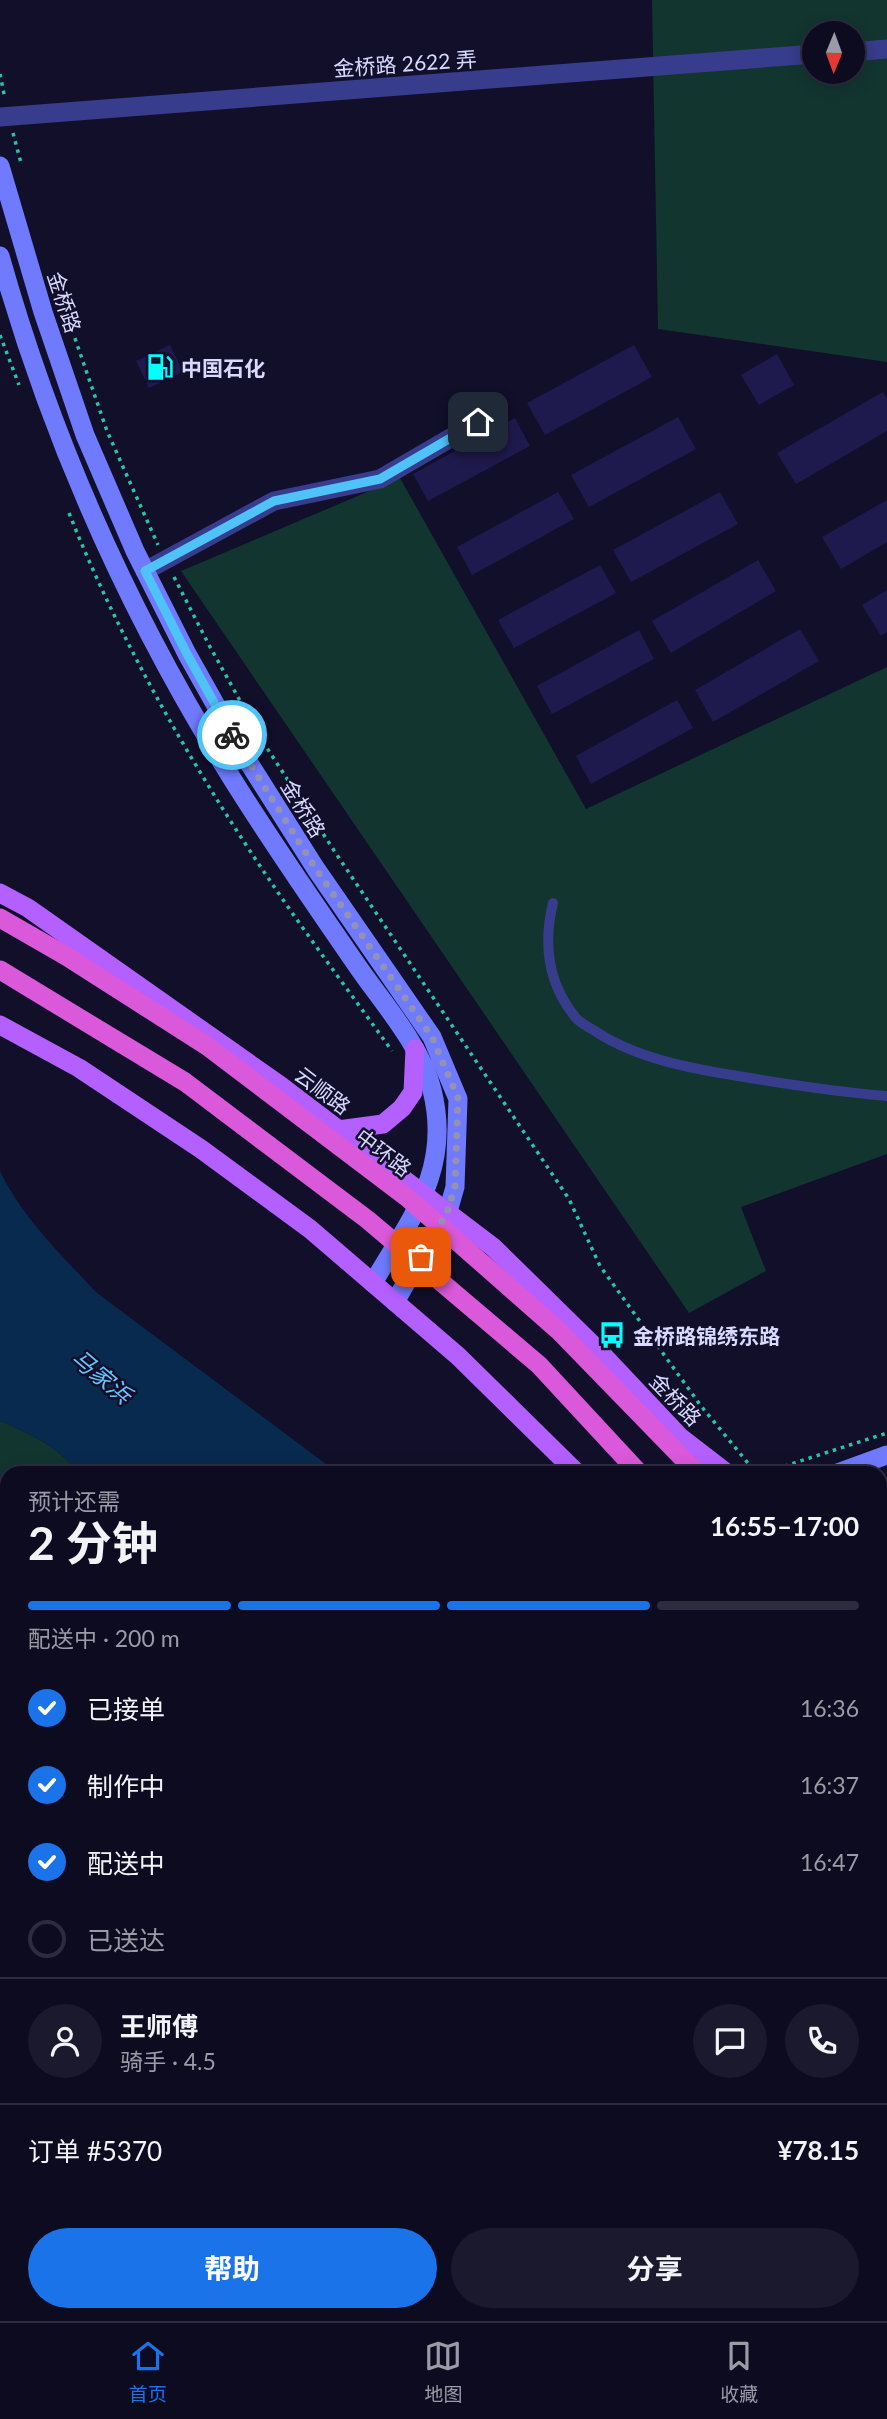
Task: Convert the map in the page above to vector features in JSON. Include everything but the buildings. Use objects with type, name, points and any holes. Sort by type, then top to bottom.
[{"type":"highway","name":"中环路","points":[[0,918],[66,956],[207,1046],[409,1199],[558,1330],[690,1466]]},
{"type":"highway","points":[[0,970],[185,1082],[368,1220],[539,1365],[632,1466]]},
{"type":"main road","name":"金桥路","points":[[0,166],[43,312],[85,435],[145,571],[187,654],[242,752],[316,869],[432,1037],[458,1098],[455,1187],[447,1213],[396,1302]]},
{"type":"main road","name":"金桥路","points":[[0,256],[18,318],[61,440],[112,558],[229,774],[297,879],[415,1049],[432,1089],[437,1128],[434,1168],[425,1196],[373,1283]]},
{"type":"main road","name":"云顺路","points":[[0,893],[28,908],[281,1086],[492,1247],[598,1350]]},
{"type":"main road","points":[[0,1025],[79,1068],[212,1157],[310,1229],[458,1356],[570,1466]]},
{"type":"main road","points":[[338,1130],[383,1124],[402,1108],[413,1092],[415,1049]]},
{"type":"main road","name":"金桥路","points":[[598,1350],[680,1437],[718,1466]]},
{"type":"main road","points":[[857,1466],[887,1455]]},
{"type":"street","points":[[865,50],[887,49]]},
{"type":"street","name":"金桥路 2622 弄","points":[[5,117],[802,55]]},
{"type":"street","points":[[145,571],[274,501],[380,479],[478,422]]},
{"type":"lane","points":[[553,903],[547,925],[548,954],[554,983],[577,1020],[615,1043],[683,1067],[827,1091],[887,1096]]},
{"type":"path","points":[[0,74],[5,117],[22,169]]},
{"type":"path","points":[[60,295],[107,431],[166,560],[263,742],[569,1199],[600,1266],[702,1406],[752,1466]]},
{"type":"path","points":[[784,1466],[887,1433]]},
{"type":"green space","points":[[652,0],[887,0],[887,362],[658,329]]},
{"type":"green space","points":[[400,478],[586,809],[887,667],[887,1154],[741,1207],[766,1271],[689,1313],[181,571]]},
{"type":"green space","points":[[0,1421],[53,1448],[72,1466],[0,1466]]},
{"type":"water","name":"马家浜","points":[[0,1171],[31,1220],[97,1293],[329,1466],[72,1466],[53,1448],[0,1421]]},
{"type":"way so far","points":[[232,735],[316,869],[432,1037],[458,1098],[455,1187],[447,1213],[421,1257]]},
{"type":"place","name":"中国石化","points":[[160,367]]},
{"type":"place","name":"金桥路锦绣东路","points":[[612,1335]]},
{"type":"route","points":[[232,735],[145,571],[274,501],[380,479],[478,422]]}]
